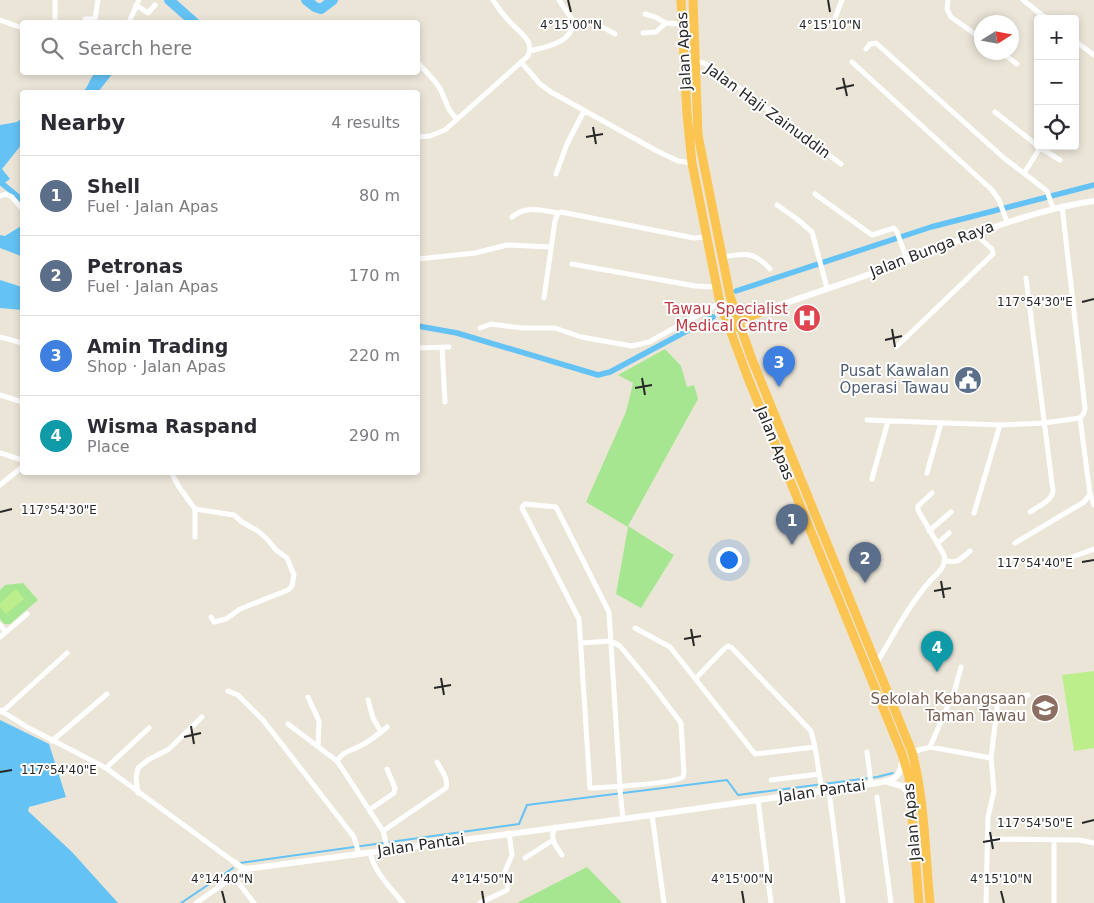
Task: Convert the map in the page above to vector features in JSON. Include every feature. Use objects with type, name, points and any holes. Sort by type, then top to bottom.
[{"type":"highway","name":"Jalan Apas","points":[[682,0],[687,114],[692,163],[720,303],[734,343],[902,754],[909,777],[919,903]]},
{"type":"highway","name":"Jalan Apas","points":[[692,0],[696,116],[705,172],[730,296],[738,324],[751,357],[912,752],[918,773],[921,795],[929,903]]},
{"type":"highway","points":[[700,202],[705,204],[707,200],[703,179],[705,172]]},
{"type":"highway","points":[[734,343],[735,330],[738,324],[763,311]]},
{"type":"street","points":[[55,0],[55,20]]},
{"type":"street","points":[[85,19],[95,19],[98,0]]},
{"type":"street","points":[[493,0],[512,24],[526,37],[530,52]]},
{"type":"street","points":[[559,0],[574,22]]},
{"type":"street","points":[[835,18],[842,0]]},
{"type":"street","points":[[948,0],[947,8],[951,17],[974,33]]},
{"type":"street","points":[[1023,0],[1042,15]]},
{"type":"street","points":[[130,20],[138,3],[148,13],[156,5]]},
{"type":"street","points":[[645,14],[666,23],[683,24]]},
{"type":"street","points":[[0,20],[20,27]]},
{"type":"street","points":[[574,22],[586,21],[597,24],[615,34]]},
{"type":"street","points":[[420,138],[438,134],[445,130],[530,52],[564,41],[574,22]]},
{"type":"street","points":[[643,33],[656,32],[666,23]]},
{"type":"street","points":[[866,49],[870,44],[876,43],[1004,158],[1047,191],[1053,208]]},
{"type":"street","points":[[1079,44],[1094,55]]},
{"type":"street","points":[[1012,60],[1017,64]]},
{"type":"street","name":"Jalan Haji Zainuddin","points":[[694,61],[718,72],[841,164]]},
{"type":"street","points":[[521,62],[545,88],[664,154],[685,163],[692,163]]},
{"type":"street","points":[[852,62],[992,190],[1000,203],[1006,222]]},
{"type":"street","points":[[420,65],[441,90],[451,114],[457,119]]},
{"type":"street","points":[[556,174],[567,144],[584,111]]},
{"type":"street","points":[[995,112],[1034,143]]},
{"type":"street","points":[[1024,173],[1037,150]]},
{"type":"street","points":[[1044,150],[1060,160]]},
{"type":"street","points":[[0,196],[6,194],[12,197],[20,207]]},
{"type":"street","points":[[815,194],[872,235],[894,228],[907,260]]},
{"type":"street","name":"Jalan Bunga Raya","points":[[763,311],[907,260],[1006,222],[1053,208],[1094,201]]},
{"type":"street","points":[[777,206],[812,232],[827,288]]},
{"type":"street","points":[[1062,206],[1085,408],[1080,418],[1090,494],[1094,505]]},
{"type":"street","points":[[512,217],[519,211],[526,209],[558,213],[565,212],[694,238],[707,236]]},
{"type":"street","points":[[544,298],[555,221],[558,213]]},
{"type":"street","points":[[896,347],[993,254],[992,249],[974,234]]},
{"type":"street","points":[[420,259],[474,253],[508,245],[551,247]]},
{"type":"street","points":[[722,256],[749,254],[760,258],[770,269]]},
{"type":"street","points":[[572,264],[695,286],[717,288]]},
{"type":"street","points":[[1026,278],[1052,496],[1030,512]]},
{"type":"street","points":[[730,296],[740,312],[746,314],[763,311]]},
{"type":"street","points":[[480,328],[491,324],[522,328],[555,328],[589,339],[632,346],[648,342],[720,303]]},
{"type":"street","points":[[751,357],[745,333],[747,325],[763,311]]},
{"type":"street","points":[[0,337],[20,342]]},
{"type":"street","points":[[442,347],[445,402]]},
{"type":"street","points":[[420,348],[449,347]]},
{"type":"street","points":[[0,395],[20,401]]},
{"type":"street","points":[[867,420],[1000,425],[1044,423],[1080,418]]},
{"type":"street","points":[[872,480],[888,420]]},
{"type":"street","points":[[927,473],[941,423]]},
{"type":"street","points":[[974,513],[1000,425]]},
{"type":"street","points":[[0,453],[20,459]]},
{"type":"street","points":[[0,485],[20,469]]},
{"type":"street","points":[[173,475],[195,509],[195,538]]},
{"type":"street","points":[[876,664],[904,616],[929,582],[944,566],[945,560],[938,543],[929,531],[919,512],[918,506],[932,493]]},
{"type":"street","points":[[1016,543],[1084,502],[1090,494]]},
{"type":"street","points":[[581,643],[611,642],[620,646],[678,718],[682,730],[683,777],[675,780],[620,788],[590,788],[579,619],[523,510],[524,504],[556,507],[609,612],[611,642],[620,788],[623,819]]},
{"type":"street","points":[[195,509],[234,515],[258,531],[276,550],[287,558],[294,576],[292,586],[282,594],[240,609],[222,621],[214,622],[212,617]]},
{"type":"street","points":[[929,531],[951,512]]},
{"type":"street","points":[[938,543],[949,533]]},
{"type":"street","points":[[1069,558],[1094,549]]},
{"type":"street","points":[[945,560],[953,563],[957,562],[970,551]]},
{"type":"street","points":[[0,637],[27,614]]},
{"type":"street","points":[[0,625],[6,632]]},
{"type":"street","points":[[635,628],[670,647],[755,754],[816,747]]},
{"type":"street","points":[[696,678],[725,648],[732,648],[811,731],[816,747],[819,776],[824,790],[843,903]]},
{"type":"street","points":[[67,653],[1,711],[52,741],[106,768],[242,868],[234,877],[196,903]]},
{"type":"street","points":[[930,747],[955,690],[962,667]]},
{"type":"street","points":[[228,691],[238,695],[263,720],[354,837],[357,842],[358,852]]},
{"type":"street","points":[[52,741],[107,694]]},
{"type":"street","points":[[986,903],[988,817],[994,791],[991,758],[998,700],[1028,695]]},
{"type":"street","points":[[308,697],[319,721],[318,746]]},
{"type":"street","points":[[368,700],[373,718],[381,732]]},
{"type":"street","points":[[138,793],[136,773],[138,768],[168,749],[202,717]]},
{"type":"street","points":[[288,724],[336,760],[384,834],[388,848]]},
{"type":"street","points":[[336,760],[347,750],[358,747],[387,727]]},
{"type":"street","points":[[106,768],[149,728]]},
{"type":"street","points":[[912,752],[930,747],[991,758]]},
{"type":"street","points":[[867,752],[871,782]]},
{"type":"street","points":[[887,782],[898,776],[901,772],[902,754]]},
{"type":"street","points":[[384,834],[446,788],[446,779],[437,762]]},
{"type":"street","points":[[369,810],[394,793],[395,790],[387,769]]},
{"type":"street","points":[[770,780],[819,776]]},
{"type":"street","name":"Jalan Pantai","points":[[242,868],[623,819],[871,782],[887,782]]},
{"type":"street","points":[[887,782],[902,786],[911,798]]},
{"type":"street","points":[[877,797],[890,903]]},
{"type":"street","points":[[758,800],[771,903]]},
{"type":"street","points":[[652,815],[664,903]]},
{"type":"street","points":[[554,828],[552,832],[553,840],[562,855]]},
{"type":"street","points":[[480,903],[506,890],[508,887],[504,874],[512,855],[509,833]]},
{"type":"street","points":[[987,839],[1078,840],[1094,843]]},
{"type":"street","points":[[525,858],[553,840]]},
{"type":"street","points":[[1054,840],[1054,903]]},
{"type":"street","points":[[370,852],[373,864],[379,874],[403,903]]},
{"type":"street","points":[[234,877],[254,903]]},
{"type":"green space","points":[[665,349],[681,366],[687,387],[694,385],[698,399],[628,526],[674,555],[641,608],[616,594],[628,527],[586,502],[626,412],[633,383],[618,375]]},
{"type":"green space","points":[[23,583],[38,600],[10,624],[4,624],[0,619],[0,590],[5,585]]},
{"type":"green space","points":[[16,589],[24,599],[6,614],[0,607],[0,603]]},
{"type":"green space","points":[[1094,671],[1094,748],[1074,751],[1062,675]]},
{"type":"green space","points":[[587,867],[622,903],[517,903]]},
{"type":"water","points":[[94,75],[111,75],[100,90],[85,90]]},
{"type":"water","points":[[20,120],[20,146],[2,169],[10,179],[0,186],[0,125],[17,122]]},
{"type":"water","points":[[20,227],[20,256],[0,248],[0,235],[5,236]]},
{"type":"water","points":[[0,280],[20,286],[20,310],[0,308]]},
{"type":"water","points":[[0,720],[49,744],[66,797],[29,807],[28,811],[72,852],[118,903],[0,903]]},
{"type":"waterway","points":[[169,0],[192,20]]},
{"type":"waterway","points":[[306,0],[321,9],[333,0]]},
{"type":"waterway","points":[[0,182],[20,198]]},
{"type":"waterway","points":[[736,291],[931,227],[1094,185]]},
{"type":"waterway","points":[[420,326],[457,333],[598,375],[610,372],[713,317]]},
{"type":"waterway","points":[[240,863],[519,824],[527,805],[727,780],[738,795],[877,777],[893,773]]},
{"type":"waterway","points":[[181,903],[233,868]]},
{"type":"place","name":"Tawau Specialist Medical Centre","points":[[807,318]]},
{"type":"place","name":"Pusat Kawalan Operasi Tawau","points":[[968,380]]},
{"type":"place","name":"Amin Trading","points":[[779,387]]},
{"type":"place","name":"Shell","points":[[792,545]]},
{"type":"place","name":"Petronas","points":[[865,583]]},
{"type":"place","name":"Wisma Raspand","points":[[937,672]]},
{"type":"place","name":"Sekolah Kebangsaan Taman Tawau","points":[[1045,708]]}]
